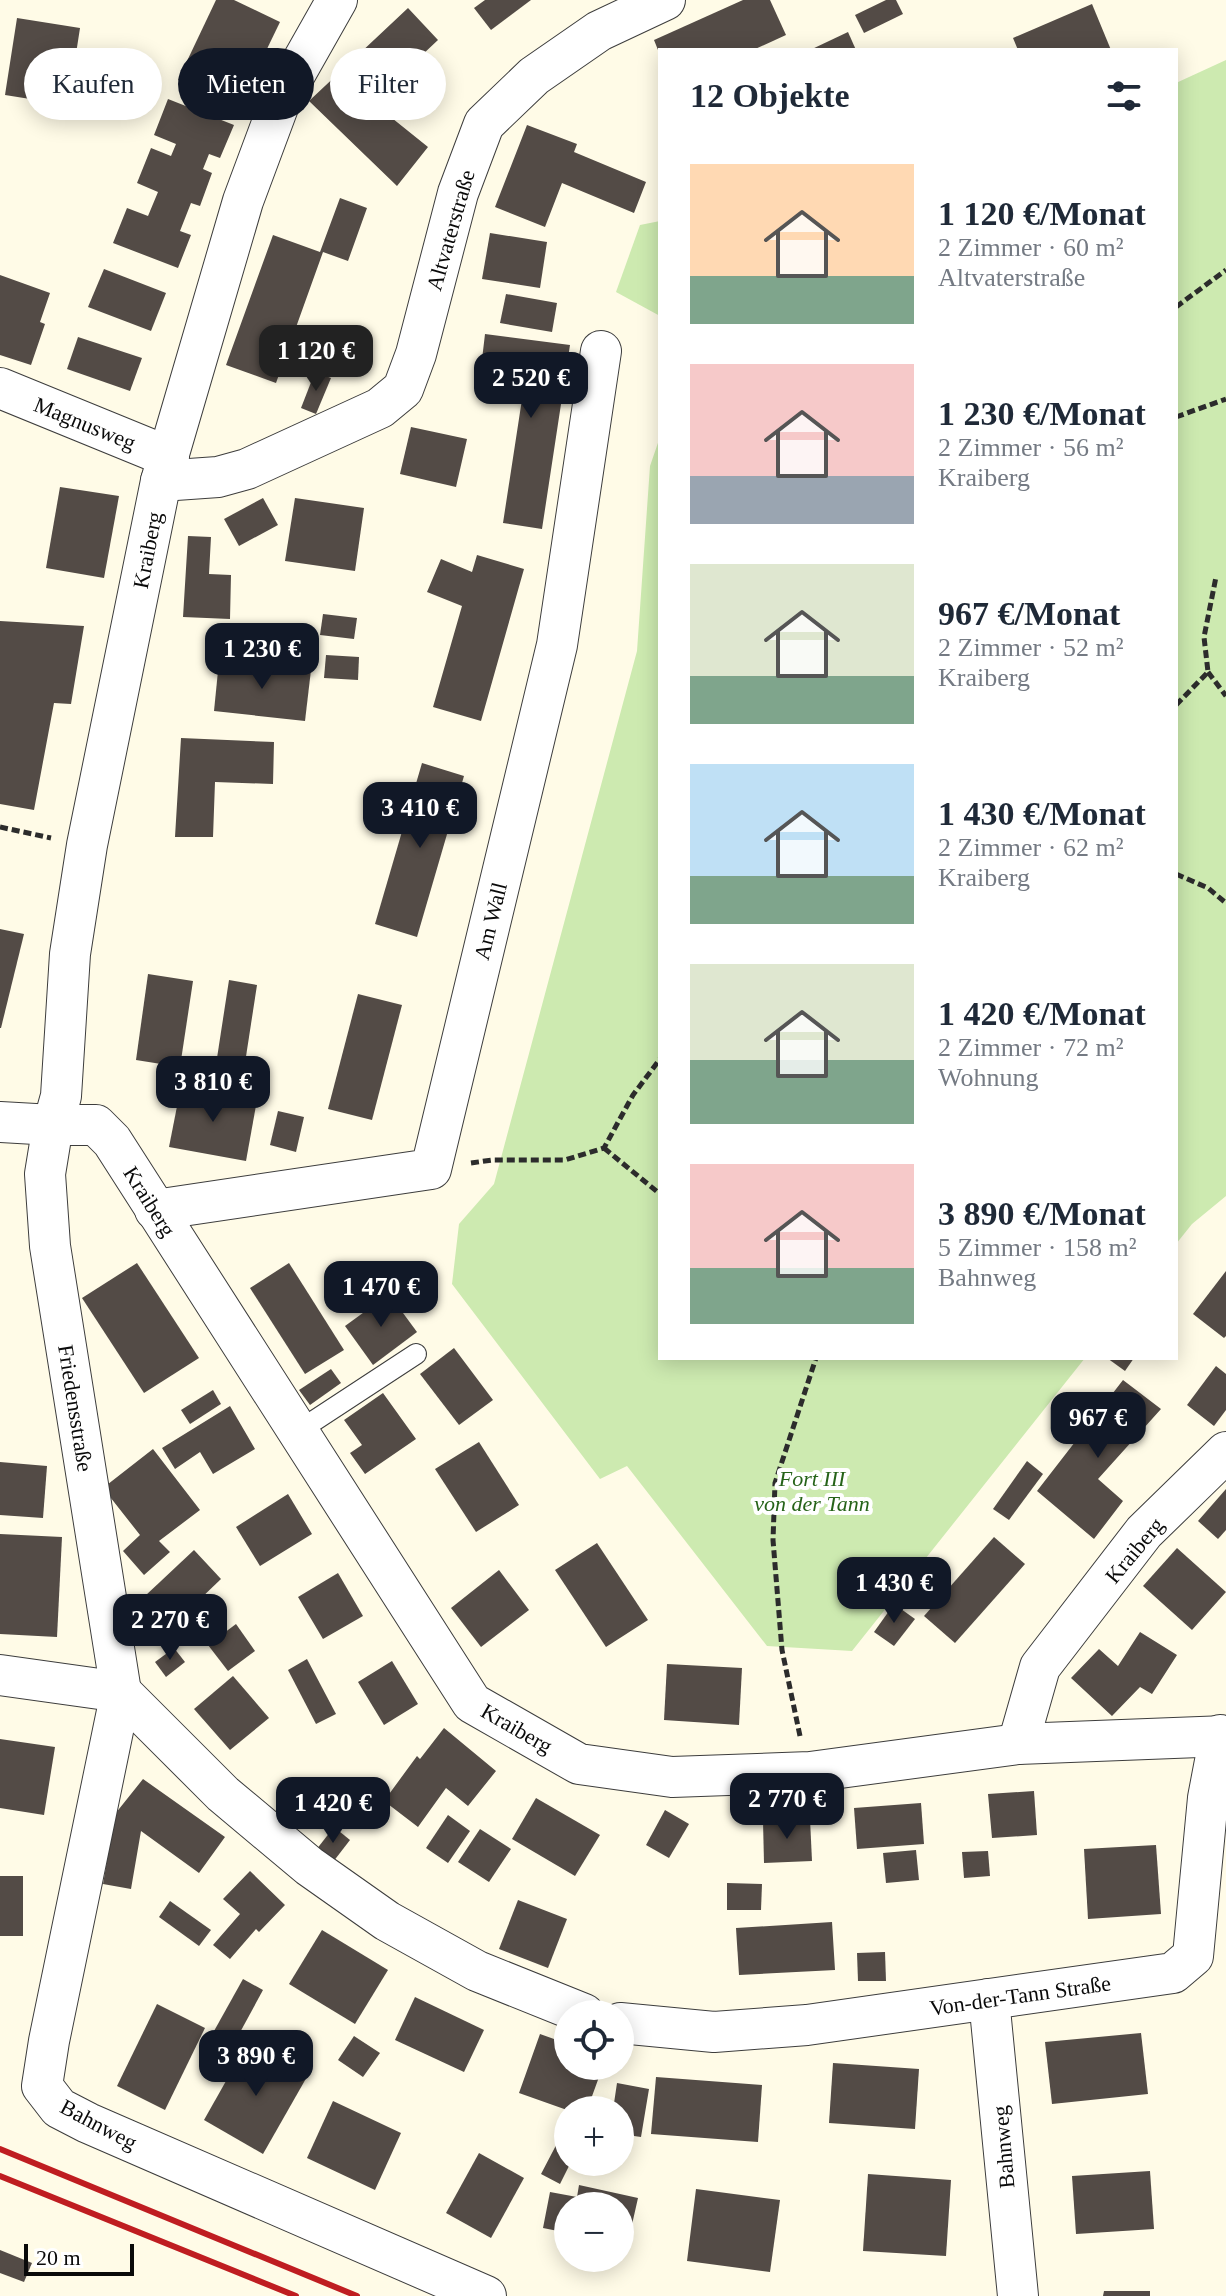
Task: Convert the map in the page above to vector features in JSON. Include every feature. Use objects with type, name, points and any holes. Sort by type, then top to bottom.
[{"type":"street","name":"Kraiberg","points":[[337,0],[281,99],[243,201],[165,469],[87,845],[70,954],[61,1096],[53,1125],[96,1125],[112,1141],[472,1703],[579,1764],[672,1777],[810,1772],[1018,1744],[1223,1735]]},
{"type":"street","name":"Altvaterstraße","points":[[165,469],[218,477],[247,469],[380,408],[403,389],[416,354],[458,193],[484,124],[534,76],[586,40],[665,0]]},
{"type":"street","name":"Am Wall","points":[[431,1169],[557,645],[601,351]]},
{"type":"street","name":"Magnusweg","points":[[0,388],[165,469]]},
{"type":"street","points":[[0,1122],[53,1125]]},
{"type":"street","name":"Friedensstraße","points":[[53,1125],[45,1174],[50,1246],[121,1692]]},
{"type":"street","points":[[155,1210],[431,1169]]},
{"type":"street","name":"Kraiberg","points":[[1018,1744],[1040,1667],[1144,1532],[1226,1452]]},
{"type":"street","points":[[0,1675],[121,1692],[223,1794],[309,1866],[387,1921],[477,1971],[554,2004]]},
{"type":"street","name":"Bahnweg","points":[[121,1692],[42,2086],[59,2108],[88,2123],[486,2296]]},
{"type":"street","name":"Von-der-Tann Straße","points":[[634,2024],[714,2032],[807,2025],[1173,1973],[1193,1956],[1208,1798],[1223,1735]]},
{"type":"street","name":"Bahnweg","points":[[989,1999],[1018,2296]]},
{"type":"lane","points":[[297,1432],[416,1354]]},
{"type":"path","points":[[1178,306],[1226,270]]},
{"type":"path","points":[[1178,416],[1226,399]]},
{"type":"path","points":[[1216,577],[1204,637],[1208,672],[1226,696]]},
{"type":"path","points":[[1178,703],[1208,672]]},
{"type":"path","points":[[0,827],[87,845]]},
{"type":"path","points":[[1178,875],[1208,888],[1226,903]]},
{"type":"path","points":[[431,1169],[492,1160],[565,1160],[604,1148],[633,1095],[658,1062]]},
{"type":"path","points":[[604,1148],[658,1192]]},
{"type":"path","points":[[810,1772],[782,1650],[773,1540],[775,1483],[815,1360]]},
{"type":"green space","points":[[1226,60],[1226,1196],[1192,1224],[1178,1242],[1178,82]]},
{"type":"green space","points":[[658,221],[658,315],[616,292],[640,225]]},
{"type":"green space","name":"Fort III von der Tann","points":[[658,443],[658,1360],[1083,1360],[852,1651],[767,1646],[627,1466],[600,1479],[452,1284],[459,1224],[494,1184],[637,651],[650,466]]},
{"type":"building","points":[[216,0],[234,0],[280,22],[267,48],[193,48]]},
{"type":"building","points":[[485,0],[531,0],[491,30],[474,8]]},
{"type":"building","points":[[743,0],[770,0],[786,35],[757,48],[658,50],[654,40]]},
{"type":"building","points":[[886,0],[896,0],[903,14],[864,33],[855,15]]},
{"type":"building","points":[[1092,4],[1110,48],[1017,48],[1013,38]]},
{"type":"building","points":[[408,8],[438,40],[429,48],[365,48]]},
{"type":"building","points":[[17,18],[80,28],[77,48],[24,48],[24,98],[5,95]]},
{"type":"building","points":[[848,32],[855,48],[814,48]]},
{"type":"building","points":[[330,81],[330,120],[394,120],[428,147],[397,186],[314,106],[314,96]]},
{"type":"building","points":[[168,99],[178,103],[178,120],[221,120],[234,125],[220,158],[209,154],[203,169],[212,173],[200,206],[191,203],[180,231],[191,235],[178,268],[113,243],[127,208],[148,216],[158,192],[137,183],[151,148],[171,156],[176,144],[154,135]]},
{"type":"building","points":[[527,125],[577,144],[574,152],[646,182],[634,213],[562,183],[545,227],[495,207]]},
{"type":"building","points":[[340,198],[367,208],[348,261],[323,252],[276,383],[226,365],[273,235],[320,252]]},
{"type":"building","points":[[490,233],[547,242],[540,288],[482,279]]},
{"type":"building","points":[[104,269],[166,293],[151,331],[88,307]]},
{"type":"building","points":[[0,275],[50,293],[40,322],[45,324],[31,365],[0,355]]},
{"type":"building","points":[[506,294],[557,303],[552,332],[500,323]]},
{"type":"building","points":[[485,334],[570,345],[542,529],[503,523],[526,373],[481,368]]},
{"type":"building","points":[[78,337],[142,358],[130,391],[67,369]]},
{"type":"building","points":[[315,372],[331,378],[316,414],[301,408]]},
{"type":"building","points":[[411,427],[467,439],[456,487],[400,474]]},
{"type":"building","points":[[60,487],[119,496],[104,578],[46,568]]},
{"type":"building","points":[[263,498],[278,525],[239,546],[224,519]]},
{"type":"building","points":[[295,498],[364,508],[355,571],[285,561]]},
{"type":"building","points":[[188,536],[211,537],[209,574],[231,575],[230,619],[183,617]]},
{"type":"building","points":[[477,555],[524,569],[481,721],[433,707],[462,606],[427,592],[441,559],[472,572]]},
{"type":"building","points":[[323,614],[357,618],[354,639],[320,635]]},
{"type":"building","points":[[0,621],[84,626],[71,704],[54,703],[34,810],[0,804]]},
{"type":"building","points":[[326,655],[359,657],[358,680],[324,678]]},
{"type":"building","points":[[219,661],[311,670],[305,721],[214,711]]},
{"type":"building","points":[[181,738],[274,742],[273,784],[215,782],[213,837],[175,837]]},
{"type":"building","points":[[422,763],[464,776],[417,937],[375,924]]},
{"type":"building","points":[[0,929],[24,934],[1,1028],[0,1028]]},
{"type":"building","points":[[148,974],[193,981],[180,1067],[136,1060]]},
{"type":"building","points":[[229,980],[257,985],[245,1063],[217,1058]]},
{"type":"building","points":[[358,994],[402,1005],[372,1120],[328,1109]]},
{"type":"building","points":[[181,1086],[257,1100],[246,1161],[169,1147]]},
{"type":"building","points":[[278,1111],[304,1117],[296,1152],[270,1145]]},
{"type":"building","points":[[137,1263],[199,1358],[144,1393],[82,1298]]},
{"type":"building","points":[[289,1263],[344,1350],[305,1374],[250,1288]]},
{"type":"building","points":[[1226,1271],[1226,1336],[1224,1338],[1193,1314]]},
{"type":"building","points":[[389,1294],[417,1332],[373,1365],[345,1326]]},
{"type":"building","points":[[454,1348],[493,1400],[459,1425],[420,1374]]},
{"type":"building","points":[[1110,1360],[1133,1360],[1125,1371]]},
{"type":"building","points":[[1216,1366],[1226,1374],[1226,1410],[1214,1426],[1187,1405]]},
{"type":"building","points":[[331,1369],[341,1383],[310,1405],[299,1390]]},
{"type":"building","points":[[1123,1380],[1161,1409],[1098,1479],[1123,1501],[1094,1539],[1037,1491]]},
{"type":"building","points":[[213,1390],[221,1404],[190,1424],[181,1410]]},
{"type":"building","points":[[383,1393],[416,1439],[365,1474],[350,1453],[362,1445],[344,1420]]},
{"type":"building","points":[[230,1406],[255,1449],[213,1474],[200,1452],[175,1469],[162,1448]]},
{"type":"building","points":[[479,1442],[519,1505],[476,1532],[435,1469]]},
{"type":"building","points":[[153,1449],[200,1510],[159,1541],[170,1552],[144,1575],[123,1551],[140,1535],[103,1488]]},
{"type":"building","points":[[1027,1461],[1043,1474],[1009,1520],[993,1509]]},
{"type":"building","points":[[0,1462],[47,1466],[43,1518],[0,1515]]},
{"type":"building","points":[[1226,1489],[1226,1530],[1218,1539],[1198,1521]]},
{"type":"building","points":[[288,1494],[312,1534],[260,1566],[236,1527]]},
{"type":"building","points":[[0,1534],[62,1537],[57,1637],[0,1634]]},
{"type":"building","points":[[994,1537],[1025,1564],[955,1643],[924,1616]]},
{"type":"building","points":[[597,1543],[648,1620],[606,1647],[555,1570]]},
{"type":"building","points":[[1177,1548],[1226,1592],[1192,1630],[1143,1586]]},
{"type":"building","points":[[194,1550],[221,1579],[173,1625],[145,1596]]},
{"type":"building","points":[[499,1570],[529,1610],[481,1647],[451,1608]]},
{"type":"building","points":[[338,1573],[363,1616],[323,1639],[298,1597]]},
{"type":"building","points":[[894,1604],[915,1619],[894,1646],[874,1632]]},
{"type":"building","points":[[236,1624],[255,1651],[228,1671],[208,1645]]},
{"type":"building","points":[[1140,1632],[1177,1655],[1152,1694],[1140,1687],[1112,1716],[1071,1678],[1099,1649],[1118,1666]]},
{"type":"building","points":[[174,1648],[185,1662],[166,1677],[155,1662]]},
{"type":"building","points":[[307,1659],[336,1714],[316,1724],[288,1670]]},
{"type":"building","points":[[392,1661],[418,1704],[384,1725],[358,1682]]},
{"type":"building","points":[[667,1664],[742,1668],[739,1725],[664,1720]]},
{"type":"building","points":[[233,1676],[269,1718],[230,1750],[194,1709]]},
{"type":"building","points":[[444,1728],[496,1771],[468,1806],[446,1788],[418,1827],[384,1801],[417,1756],[420,1759]]},
{"type":"building","points":[[0,1739],[55,1747],[44,1815],[0,1808]]},
{"type":"building","points":[[143,1779],[225,1837],[199,1873],[141,1831],[131,1889],[103,1884],[115,1814]]},
{"type":"building","points":[[1034,1791],[1037,1835],[992,1838],[988,1794]]},
{"type":"building","points":[[536,1798],[600,1835],[575,1876],[512,1839]]},
{"type":"building","points":[[921,1803],[924,1844],[857,1849],[854,1808]]},
{"type":"building","points":[[665,1810],[689,1824],[669,1858],[646,1845]]},
{"type":"building","points":[[448,1815],[470,1831],[448,1863],[426,1848]]},
{"type":"building","points":[[810,1819],[812,1861],[764,1863],[763,1821]]},
{"type":"building","points":[[334,1827],[350,1840],[333,1862],[316,1850]]},
{"type":"building","points":[[480,1829],[511,1849],[489,1882],[458,1862]]},
{"type":"building","points":[[1156,1845],[1161,1914],[1088,1919],[1084,1849]]},
{"type":"building","points":[[916,1850],[919,1880],[886,1883],[883,1853]]},
{"type":"building","points":[[988,1851],[990,1876],[964,1878],[962,1852]]},
{"type":"building","points":[[250,1871],[285,1905],[259,1932],[256,1929],[230,1959],[213,1945],[240,1914],[223,1899]]},
{"type":"building","points":[[0,1876],[23,1876],[23,1936],[0,1936]]},
{"type":"building","points":[[727,1883],[762,1884],[761,1910],[727,1910]]},
{"type":"building","points":[[518,1900],[567,1919],[548,1968],[499,1949]]},
{"type":"building","points":[[170,1901],[211,1930],[199,1946],[159,1917]]},
{"type":"building","points":[[832,1922],[835,1970],[739,1975],[736,1928]]},
{"type":"building","points":[[322,1930],[388,1970],[355,2024],[289,1984]]},
{"type":"building","points":[[885,1952],[886,1981],[858,1981],[857,1953]]},
{"type":"building","points":[[243,1979],[263,1990],[225,2060],[204,2049]]},
{"type":"building","points":[[415,1997],[484,2030],[464,2072],[395,2040]]},
{"type":"building","points":[[157,2004],[205,2028],[165,2110],[117,2086]]},
{"type":"building","points":[[1141,2033],[1148,2094],[1052,2104],[1045,2042]]},
{"type":"building","points":[[540,2034],[554,2039],[554,2080],[598,2080],[592,2096],[554,2096],[554,2105],[519,2093]]},
{"type":"building","points":[[354,2036],[380,2053],[363,2077],[338,2060]]},
{"type":"building","points":[[248,2042],[308,2075],[263,2154],[204,2120]]},
{"type":"building","points":[[833,2063],[919,2069],[915,2129],[829,2123]]},
{"type":"building","points":[[656,2077],[762,2085],[758,2142],[651,2134]]},
{"type":"building","points":[[617,2083],[649,2089],[641,2137],[634,2136],[634,2096],[615,2096]]},
{"type":"building","points":[[333,2101],[401,2133],[375,2190],[307,2158]]},
{"type":"building","points":[[554,2149],[554,2176],[564,2176],[560,2184],[541,2174]]},
{"type":"building","points":[[479,2153],[524,2178],[491,2238],[446,2213]]},
{"type":"building","points":[[1150,2171],[1154,2229],[1076,2234],[1072,2176]]},
{"type":"building","points":[[868,2174],[951,2180],[946,2256],[863,2251]]},
{"type":"building","points":[[579,2185],[611,2192],[578,2192]]},
{"type":"building","points":[[696,2189],[780,2200],[770,2272],[687,2261]]},
{"type":"building","points":[[550,2192],[554,2193],[554,2230],[543,2228]]},
{"type":"building","points":[[0,2250],[32,2263],[24,2282],[0,2273]]},
{"type":"building","points":[[1104,2291],[1150,2291],[1150,2296],[1103,2296]]},
{"type":"railway","points":[[0,2149],[357,2296]]},
{"type":"railway","points":[[0,2176],[296,2296]]}]
